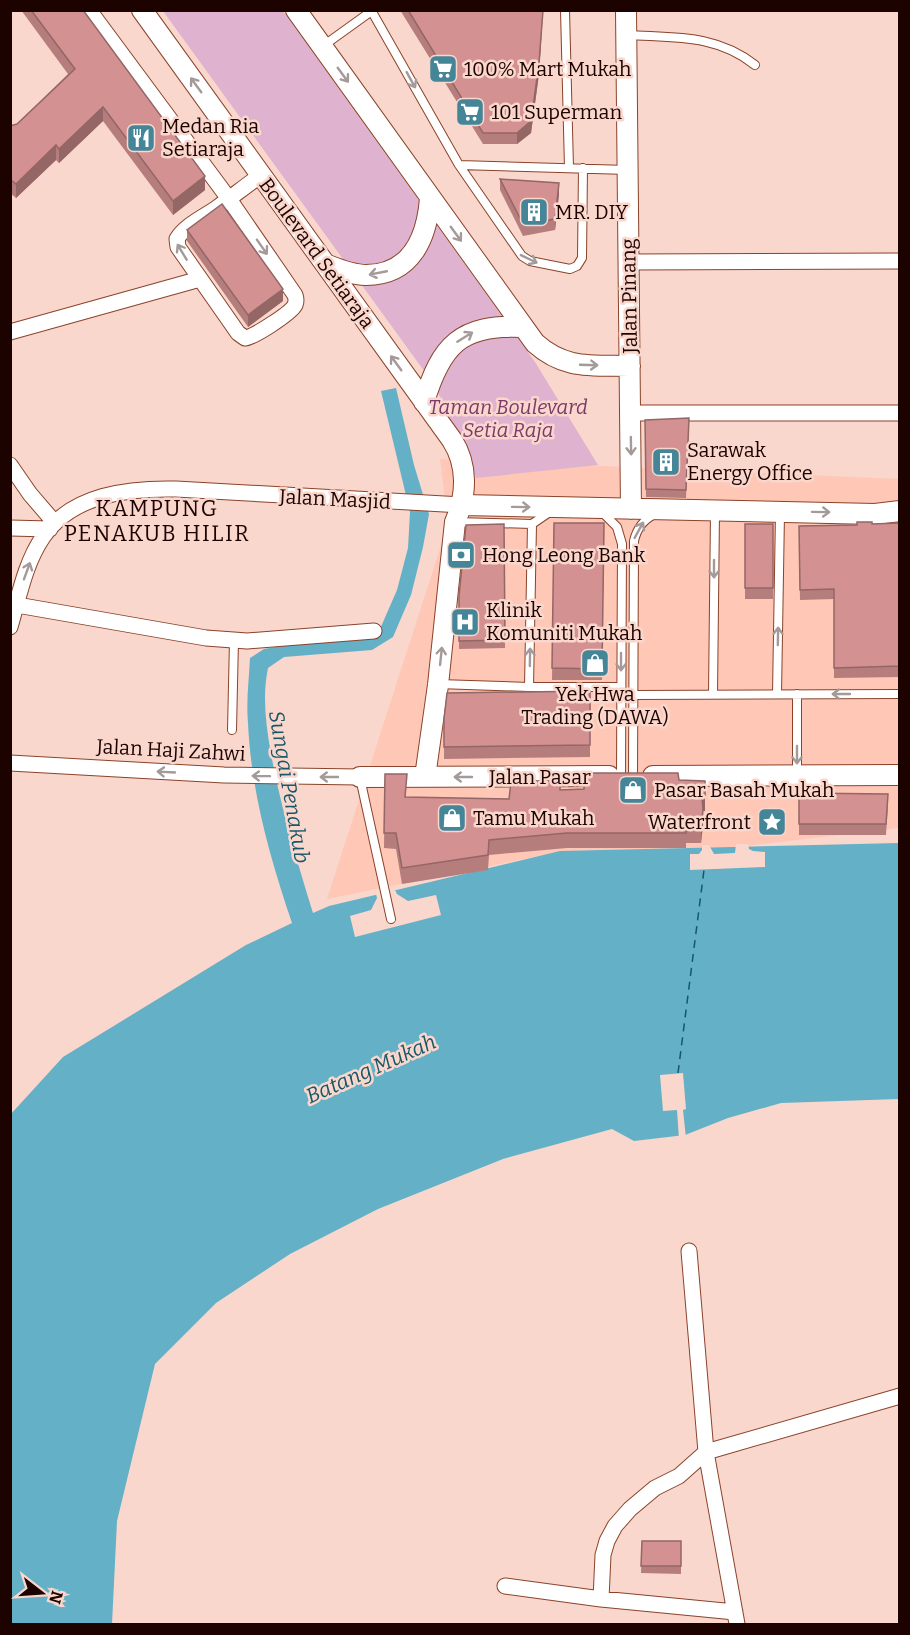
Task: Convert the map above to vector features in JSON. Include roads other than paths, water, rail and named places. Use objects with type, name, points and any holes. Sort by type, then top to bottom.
[{"type":"street","points":[[89,10],[229,199],[296,295],[296,302],[292,309],[253,336],[245,338],[238,333],[178,247],[177,239],[182,232],[229,199],[261,175]]},
{"type":"street","name":"Boulevard Setiaraja","points":[[142,10],[452,440],[461,457],[464,476],[459,514]]},
{"type":"street","points":[[296,10],[535,343],[558,360],[575,364],[630,366]]},
{"type":"street","name":"Jalan Pinang","points":[[626,10],[631,509]]},
{"type":"street","points":[[325,264],[363,275],[380,274],[393,269],[407,260],[418,248],[428,218],[430,198]]},
{"type":"street","points":[[629,262],[900,261]]},
{"type":"street","points":[[10,332],[200,279]]},
{"type":"street","points":[[424,402],[430,382],[443,356],[464,336],[488,327],[522,327]]},
{"type":"street","points":[[630,413],[900,413]]},
{"type":"street","points":[[10,465],[52,526]]},
{"type":"street","name":"Jalan Masjid","points":[[10,627],[33,556],[44,536],[69,512],[101,497],[146,489],[176,489],[441,505],[459,514]]},
{"type":"street","points":[[425,777],[459,514],[557,507],[875,514],[900,511]]},
{"type":"street","points":[[875,514],[885,516],[900,524]]},
{"type":"street","points":[[10,528],[52,526]]},
{"type":"street","points":[[17,604],[206,638],[247,641],[374,631]]},
{"type":"street","name":"Jalan Haji Zahwi","points":[[12,762],[224,775],[360,777]]},
{"type":"street","name":"Jalan Pasar","points":[[360,777],[900,775]]},
{"type":"street","points":[[505,1587],[736,1618],[706,1452],[689,1251]]},
{"type":"street","points":[[601,1599],[603,1555],[607,1540],[615,1526],[630,1509],[656,1488],[679,1476],[706,1452],[900,1396]]},
{"type":"lane","points":[[559,10],[566,22]]},
{"type":"lane","points":[[565,10],[569,168]]},
{"type":"lane","points":[[322,46],[372,11],[459,165],[522,256],[530,261],[570,268],[577,266],[582,258],[583,168]]},
{"type":"lane","points":[[626,35],[707,41],[727,47],[755,65]]},
{"type":"lane","points":[[459,165],[628,170]]},
{"type":"lane","points":[[459,514],[532,524],[557,507]]},
{"type":"lane","points":[[597,508],[613,521],[617,527],[621,544],[621,687],[627,776]]},
{"type":"lane","points":[[627,776],[633,695],[634,541],[636,531],[642,523],[650,516],[666,509]]},
{"type":"lane","points":[[713,694],[715,510]]},
{"type":"lane","points":[[777,694],[780,512]]},
{"type":"lane","points":[[529,687],[532,524]]},
{"type":"lane","points":[[232,730],[234,640]]},
{"type":"lane","points":[[438,684],[621,687]]},
{"type":"lane","points":[[797,694],[797,775]]},
{"type":"lane","points":[[633,695],[900,694]]},
{"type":"lane","points":[[360,777],[391,920]]},
{"type":"water","name":"Batang Mukah","points":[[396,388],[414,465],[429,514],[411,595],[393,637],[372,650],[284,657],[268,668],[266,679],[266,722],[275,774],[313,913],[329,906],[560,851],[899,843],[899,1099],[781,1103],[728,1118],[685,1135],[634,1141],[612,1129],[503,1159],[378,1209],[290,1254],[216,1303],[155,1364],[117,1521],[112,1624],[11,1624],[10,1115],[63,1057],[246,945],[292,923],[269,849],[253,774],[247,715],[250,658],[264,649],[380,629],[397,590],[408,548],[410,512],[381,391]]},
{"type":"place","name":"100% Mart Mukah","points":[[443,69]]},
{"type":"place","name":"101 Superman","points":[[470,112]]},
{"type":"place","name":"Medan Ria Setiaraja","points":[[141,138]]},
{"type":"place","name":"MR. DIY","points":[[534,212]]},
{"type":"place","name":"Sarawak Energy Office","points":[[666,462]]},
{"type":"place","name":"Hong Leong Bank","points":[[461,555]]},
{"type":"place","name":"Klinik Komuniti Mukah","points":[[465,622]]},
{"type":"place","name":"Yek Hwa Trading (DAWA)","points":[[595,663]]},
{"type":"place","name":"Pasar Basah Mukah","points":[[633,790]]},
{"type":"place","name":"Tamu Mukah","points":[[452,818]]},
{"type":"place","name":"Waterfront","points":[[772,822]]},
{"type":"district","name":"KAMPUNG PENAKUB HILIR","points":[[157,520]]},
{"type":"park label","name":"Taman Boulevard Setia Raja","points":[[508,418]]},
{"type":"water label","name":"Sungai Penakub","points":[[289,787]]}]
